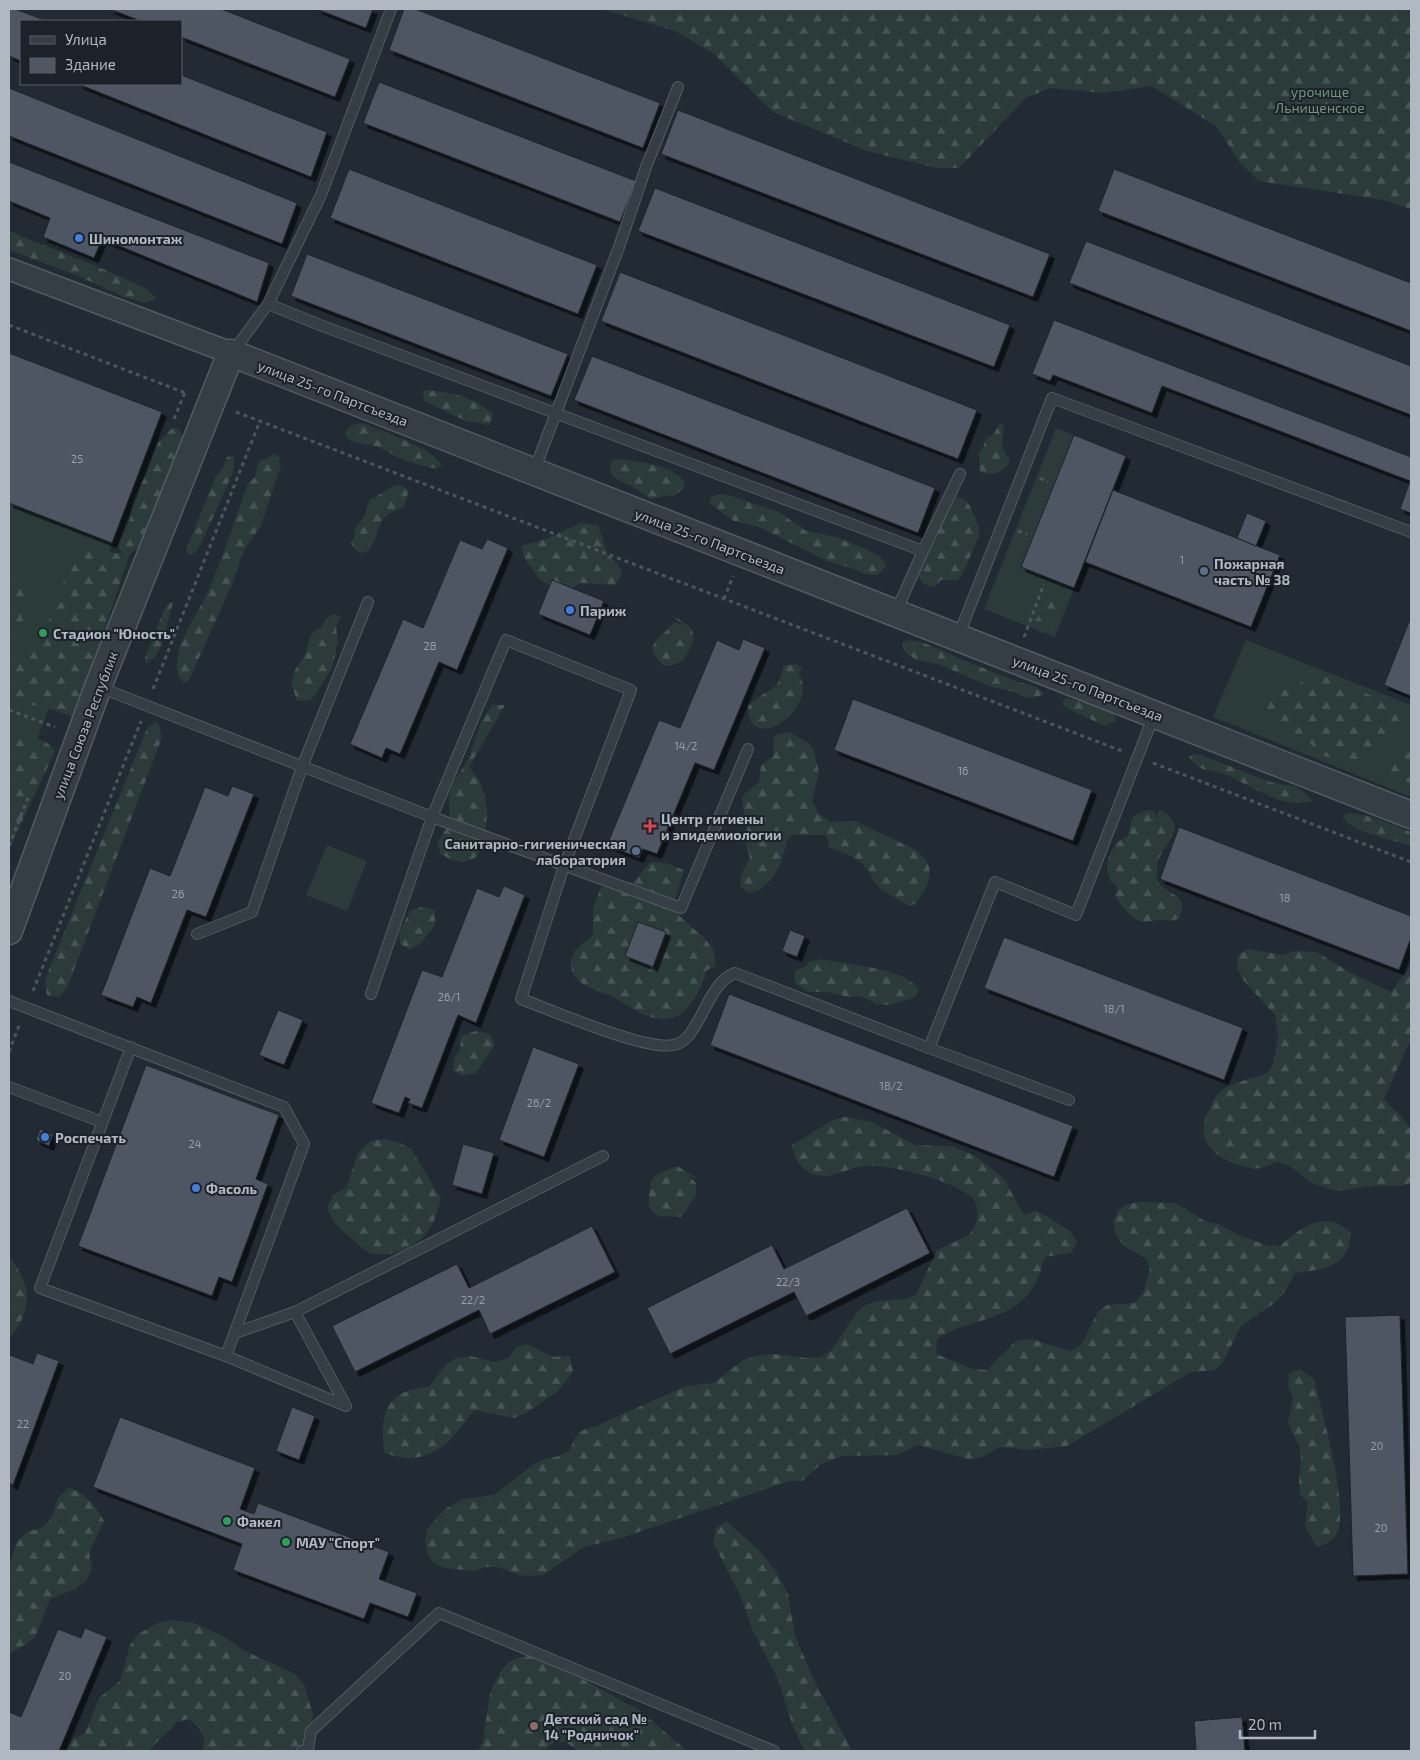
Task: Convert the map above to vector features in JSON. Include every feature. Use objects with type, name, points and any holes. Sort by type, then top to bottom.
[{"type":"street","name":"улица 25-го Партсъезда","points":[[9,269],[231,353],[1411,815]]},
{"type":"street","name":"улица Союза Республик","points":[[9,930],[98,687],[231,353]]},
{"type":"lane","points":[[231,353],[268,304],[321,195],[391,9]]},
{"type":"lane","points":[[533,472],[619,247],[646,167],[678,87]]},
{"type":"lane","points":[[268,304],[320,326],[555,412],[922,551]]},
{"type":"lane","points":[[958,638],[1052,398],[1411,532]]},
{"type":"lane","points":[[896,613],[922,551],[960,474]]},
{"type":"lane","points":[[197,934],[252,912],[302,766],[368,602]]},
{"type":"lane","points":[[371,994],[432,817],[506,640],[631,690],[564,866],[521,999],[642,1042],[672,1046],[690,1034],[720,982],[736,973],[1069,1100]]},
{"type":"lane","points":[[98,687],[432,817],[681,908],[748,749]]},
{"type":"lane","points":[[930,1048],[995,882],[1076,915],[1154,714]]},
{"type":"lane","points":[[9,1001],[284,1107],[304,1144],[226,1356]]},
{"type":"lane","points":[[131,1047],[40,1288],[226,1356],[346,1406],[295,1312]]},
{"type":"lane","points":[[9,1087],[102,1122]]},
{"type":"lane","points":[[235,1332],[295,1312],[603,1156]]},
{"type":"lane","points":[[302,1751],[308,1749],[311,1731],[439,1613],[774,1751]]},
{"type":"path","points":[[9,325],[1411,862]]},
{"type":"path","points":[[9,1052],[260,421]]},
{"type":"path","points":[[1015,660],[1044,584]]},
{"type":"path","points":[[9,710],[55,727]]},
{"type":"green space","name":"урочище Льнищенское","points":[[601,9],[1411,9],[1411,209],[1384,200],[1259,181],[1240,163],[1216,126],[1151,86],[1103,93],[1050,88],[1026,98],[959,168],[936,168],[867,151],[773,112],[714,54],[675,31]]},
{"type":"green space","points":[[9,231],[101,268],[147,289],[156,299],[146,303],[124,297],[78,276],[9,250]]},
{"type":"green space","name":"Стадион \"Юность\"","points":[[9,353],[162,412],[9,813]]},
{"type":"green space","points":[[423,390],[460,396],[477,403],[493,414],[490,425],[466,421],[424,401]]},
{"type":"green space","points":[[363,423],[418,447],[437,459],[441,465],[437,469],[413,463],[378,447],[356,442],[345,436],[349,428]]},
{"type":"green space","points":[[1002,423],[1004,431],[1002,446],[1010,460],[1005,468],[994,474],[980,472],[979,452],[983,448],[986,438],[994,434],[999,424]]},
{"type":"green space","points":[[177,428],[181,432],[182,439],[162,501],[148,533],[130,554],[73,717],[51,709],[27,704],[9,694],[9,572],[19,578],[25,597],[24,617],[13,641],[13,655],[18,658],[30,650],[43,633],[50,620],[70,567],[80,553],[85,550],[96,549],[122,554],[118,546],[131,516],[133,498],[146,475],[158,443],[171,429]]},
{"type":"green space","points":[[1056,428],[1074,435],[1021,567],[1074,588],[1055,637],[984,609]]},
{"type":"green space","points":[[275,454],[279,458],[281,465],[261,526],[241,557],[233,582],[189,680],[184,683],[179,677],[177,667],[178,655],[183,639],[213,580],[247,486],[255,476],[259,462]]},
{"type":"green space","points":[[234,456],[234,470],[201,544],[195,553],[189,555],[186,550],[215,478],[222,469],[227,457]]},
{"type":"green space","points":[[613,459],[642,462],[673,472],[685,483],[683,489],[674,496],[650,499],[635,488],[614,477],[610,470]]},
{"type":"green space","points":[[399,485],[409,490],[404,507],[387,515],[383,520],[369,551],[361,553],[355,550],[351,543],[356,527],[364,517],[370,499]]},
{"type":"green space","points":[[718,494],[728,495],[779,512],[806,531],[836,537],[866,549],[879,556],[884,561],[886,567],[877,575],[865,574],[827,561],[759,527],[734,521],[709,503],[711,497]]},
{"type":"green space","points":[[958,497],[965,500],[970,506],[979,527],[979,537],[961,577],[957,580],[941,580],[934,587],[929,586],[919,576],[922,557],[935,523],[947,515],[954,498]]},
{"type":"green space","points":[[581,523],[598,525],[608,555],[618,564],[622,574],[615,585],[580,583],[570,590],[559,590],[539,579],[525,559],[521,546],[546,539]]},
{"type":"green space","points":[[1056,592],[1066,603],[1059,624],[1041,633],[1037,630],[1034,622],[1038,617],[1039,607],[1047,593]]},
{"type":"green space","points":[[173,602],[162,644],[156,656],[146,664],[145,658],[164,610],[168,604]]},
{"type":"green space","points":[[333,614],[341,617],[336,626],[338,642],[332,668],[310,700],[297,701],[291,682],[295,670],[305,655],[311,635],[321,628],[327,618]]},
{"type":"green space","points":[[670,615],[691,628],[693,638],[692,645],[683,661],[670,666],[664,666],[653,652],[655,642],[674,622],[684,625]]},
{"type":"green space","points":[[908,640],[922,642],[1017,682],[1033,686],[1044,694],[1027,698],[1011,691],[992,687],[937,664],[917,660],[903,649],[903,643]]},
{"type":"green space","points":[[1246,640],[1411,705],[1411,797],[1213,717]]},
{"type":"green space","points":[[796,664],[803,669],[798,672],[803,686],[800,700],[792,713],[782,722],[770,728],[759,728],[751,721],[748,707],[777,684],[783,666]]},
{"type":"green space","points":[[1308,671],[1384,701],[1403,718],[1401,729],[1396,739],[1376,743],[1373,754],[1364,759],[1339,760],[1323,755],[1305,738],[1287,737],[1280,734],[1258,702],[1278,687],[1291,690],[1296,689]]},
{"type":"green space","points":[[1066,698],[1102,707],[1114,715],[1116,721],[1105,726],[1066,708],[1062,704]]},
{"type":"green space","points":[[492,705],[505,705],[469,767],[479,780],[485,797],[487,811],[485,844],[475,858],[464,862],[452,860],[441,854],[437,843],[450,823],[449,796],[452,785],[470,756],[480,724]]},
{"type":"green space","points":[[158,722],[162,737],[67,988],[59,997],[47,995],[45,984],[48,972],[148,726]]},
{"type":"green space","points":[[789,732],[810,744],[814,751],[819,773],[812,800],[819,814],[830,822],[855,821],[914,849],[925,859],[930,875],[926,888],[915,904],[909,906],[883,890],[860,862],[845,853],[829,847],[825,835],[792,835],[788,839],[774,876],[767,884],[755,892],[746,891],[740,885],[741,876],[750,857],[746,846],[748,835],[742,800],[743,795],[759,782],[761,766],[774,755],[773,739],[776,735]]},
{"type":"green space","points":[[9,735],[44,741],[55,751],[9,850]]},
{"type":"green space","points":[[1411,738],[1411,784],[1405,781],[1396,784],[1385,776],[1384,770],[1392,764],[1398,752]]},
{"type":"green space","points":[[1194,754],[1270,782],[1297,787],[1312,801],[1298,803],[1279,800],[1227,775],[1202,769],[1193,763],[1189,757]]},
{"type":"green space","points":[[1149,810],[1154,811],[1158,820],[1158,810],[1164,812],[1175,827],[1171,839],[1159,858],[1157,876],[1157,881],[1175,895],[1183,906],[1179,918],[1170,921],[1144,922],[1135,919],[1117,899],[1115,895],[1118,888],[1110,879],[1108,873],[1107,866],[1110,853],[1118,843],[1128,836],[1132,818]]},
{"type":"green space","points":[[1347,813],[1372,817],[1411,832],[1411,846],[1363,832],[1347,822],[1343,816]]},
{"type":"green space","points":[[327,845],[367,861],[347,911],[306,895]]},
{"type":"green space","points":[[650,862],[666,863],[684,870],[672,909],[706,940],[714,951],[716,966],[707,970],[699,991],[685,1011],[672,1018],[664,1019],[648,1016],[611,996],[586,986],[572,972],[571,965],[575,951],[593,935],[593,909],[601,887],[611,883],[634,882]]},
{"type":"green space","points":[[422,907],[435,910],[435,925],[420,944],[410,949],[400,944],[399,933],[410,911]]},
{"type":"green space","points":[[1247,949],[1283,955],[1293,951],[1316,952],[1351,973],[1391,992],[1411,966],[1411,1042],[1384,1099],[1402,1117],[1411,1130],[1411,1183],[1401,1186],[1373,1186],[1336,1191],[1312,1183],[1288,1165],[1277,1162],[1258,1168],[1247,1168],[1236,1164],[1218,1155],[1207,1142],[1204,1135],[1205,1118],[1217,1096],[1234,1084],[1268,1073],[1274,1061],[1278,1036],[1275,1015],[1244,981],[1237,968],[1238,955]]},
{"type":"green space","points":[[820,959],[890,972],[913,983],[919,991],[916,996],[910,999],[890,1005],[877,1004],[860,996],[849,997],[827,992],[808,992],[796,984],[794,978],[795,971],[806,966],[809,962]]},
{"type":"green space","points":[[476,1031],[490,1034],[495,1045],[476,1073],[463,1076],[453,1070],[454,1059],[460,1049],[461,1036]]},
{"type":"green space","points":[[846,1117],[872,1122],[915,1145],[952,1146],[976,1156],[1004,1179],[1024,1215],[1036,1211],[1047,1216],[1071,1232],[1077,1242],[1071,1253],[1045,1257],[1036,1282],[1027,1295],[1016,1305],[991,1318],[950,1332],[937,1339],[936,1354],[973,1369],[987,1370],[1016,1341],[1031,1339],[1071,1351],[1081,1345],[1098,1312],[1107,1305],[1135,1303],[1143,1293],[1150,1268],[1145,1258],[1124,1246],[1116,1235],[1113,1223],[1118,1210],[1128,1204],[1141,1202],[1176,1203],[1206,1222],[1218,1224],[1239,1235],[1266,1245],[1280,1246],[1305,1227],[1323,1221],[1332,1222],[1351,1233],[1349,1245],[1345,1254],[1333,1265],[1295,1273],[1283,1294],[1273,1304],[1241,1326],[1223,1362],[1215,1370],[1191,1372],[1067,1446],[1029,1450],[1000,1447],[980,1458],[968,1459],[918,1445],[897,1455],[842,1456],[821,1464],[802,1481],[790,1481],[624,1537],[584,1547],[543,1575],[522,1576],[498,1567],[485,1567],[474,1571],[445,1568],[434,1563],[427,1553],[425,1541],[428,1528],[445,1509],[461,1500],[494,1495],[534,1464],[559,1456],[570,1450],[576,1436],[582,1431],[686,1386],[714,1383],[743,1360],[773,1354],[807,1358],[820,1357],[831,1351],[857,1312],[866,1305],[877,1301],[905,1299],[916,1295],[937,1250],[969,1235],[976,1224],[978,1211],[974,1199],[957,1188],[942,1182],[885,1167],[858,1167],[827,1176],[808,1172],[796,1159],[792,1145],[835,1119]]},
{"type":"green space","points":[[385,1139],[400,1143],[412,1150],[441,1199],[432,1225],[419,1240],[404,1250],[379,1254],[366,1251],[344,1232],[334,1221],[327,1207],[334,1194],[346,1188],[358,1153],[370,1141]]},
{"type":"green space","points":[[677,1166],[700,1180],[688,1175],[696,1183],[696,1196],[681,1217],[657,1216],[649,1207],[650,1184],[656,1176]]},
{"type":"green space","points":[[9,1254],[23,1279],[27,1300],[22,1318],[16,1330],[9,1338]]},
{"type":"green space","points":[[527,1344],[553,1357],[570,1356],[573,1372],[558,1391],[526,1413],[514,1418],[474,1410],[448,1442],[422,1457],[397,1457],[384,1453],[384,1419],[386,1411],[395,1398],[403,1393],[430,1386],[446,1364],[456,1358],[470,1356],[495,1362],[509,1358],[516,1347]]},
{"type":"green space","points":[[1300,1369],[1314,1379],[1333,1459],[1340,1504],[1340,1522],[1336,1535],[1330,1541],[1317,1547],[1305,1526],[1308,1503],[1300,1494],[1300,1448],[1288,1423],[1293,1397],[1288,1387],[1289,1373]]},
{"type":"green space","points":[[69,1488],[85,1496],[104,1521],[89,1553],[92,1568],[86,1581],[75,1589],[50,1599],[35,1637],[9,1654],[9,1567],[17,1542],[27,1532],[41,1528],[51,1519],[58,1498]]},
{"type":"green space","points":[[726,1521],[757,1548],[775,1570],[788,1594],[795,1636],[815,1682],[852,1751],[805,1751],[793,1727],[778,1679],[753,1631],[740,1595],[713,1542],[716,1528]]},
{"type":"green space","points":[[173,1620],[194,1623],[223,1636],[243,1650],[295,1674],[304,1685],[313,1714],[311,1731],[297,1751],[203,1751],[204,1740],[202,1732],[188,1719],[177,1722],[150,1751],[66,1751],[73,1739],[85,1733],[99,1698],[120,1681],[130,1645],[138,1634],[160,1622]]},
{"type":"green space","points":[[520,1657],[544,1658],[639,1710],[687,1751],[578,1751],[566,1742],[554,1742],[545,1751],[478,1751],[483,1741],[490,1693],[501,1670],[509,1662]]},
{"type":"building","points":[[9,9],[15,9],[44,20],[20,20],[20,61],[9,56]]},
{"type":"building","points":[[109,9],[221,9],[350,59],[335,97],[182,37],[182,20],[138,20]]},
{"type":"building","points":[[316,9],[373,9],[366,28]]},
{"type":"building","points":[[404,9],[415,9],[660,103],[643,148],[389,50]]},
{"type":"building","points":[[182,75],[327,132],[311,177],[81,85],[182,85]]},
{"type":"building","points":[[379,82],[636,181],[620,222],[363,123]]},
{"type":"building","points":[[9,88],[297,203],[282,244],[9,136]]},
{"type":"building","points":[[678,110],[1050,254],[1033,297],[661,154]]},
{"type":"building","points":[[9,162],[269,263],[257,302],[102,239],[94,258],[43,237],[50,218],[9,201]]},
{"type":"building","points":[[349,169],[597,265],[578,314],[330,218]]},
{"type":"building","points":[[1114,169],[1411,283],[1411,331],[1098,211]]},
{"type":"building","points":[[655,188],[1010,325],[994,367],[638,231]]},
{"type":"building","points":[[1086,241],[1411,366],[1411,415],[1069,283]]},
{"type":"building","points":[[307,254],[568,354],[551,396],[291,296]]},
{"type":"building","points":[[620,272],[977,410],[958,459],[601,321]]},
{"type":"building","points":[[1054,320],[1411,457],[1411,513],[1400,509],[1410,481],[1162,386],[1152,413],[1053,375],[1050,381],[1032,374]]},
{"type":"building","points":[[9,353],[162,412],[112,543],[9,503]]},
{"type":"building","points":[[592,356],[935,488],[918,533],[574,400]]},
{"type":"building","points":[[1074,435],[1126,456],[1074,588],[1021,567]]},
{"type":"building","points":[[1113,490],[1280,555],[1251,627],[1085,562]]},
{"type":"building","points":[[1247,513],[1266,521],[1256,546],[1237,538]]},
{"type":"building","points":[[487,539],[508,548],[457,670],[439,662],[400,754],[386,748],[382,758],[350,744],[403,619],[423,628],[460,540],[482,549]]},
{"type":"building","points":[[552,580],[604,601],[590,635],[538,614]]},
{"type":"building","points":[[1411,617],[1411,696],[1384,685]]},
{"type":"building","points":[[743,639],[765,648],[714,770],[695,763],[657,854],[643,849],[639,858],[607,845],[659,720],[680,728],[717,640],[739,650]]},
{"type":"building","points":[[853,699],[1092,790],[1073,841],[834,750]]},
{"type":"building","points":[[232,786],[254,794],[206,917],[187,910],[151,1003],[137,997],[133,1007],[101,995],[150,868],[170,876],[205,787],[228,796]]},
{"type":"building","points":[[1179,827],[1411,916],[1411,938],[1399,970],[1160,879]]},
{"type":"building","points":[[504,886],[525,895],[476,1023],[458,1015],[422,1108],[408,1103],[410,1099],[405,1097],[399,1113],[371,1103],[422,970],[442,977],[477,888],[499,897]]},
{"type":"building","points":[[638,922],[666,932],[653,967],[625,956]]},
{"type":"building","points":[[790,930],[805,936],[797,957],[782,951]]},
{"type":"building","points":[[1004,937],[1243,1028],[1224,1080],[984,988]]},
{"type":"building","points":[[729,994],[1073,1126],[1054,1177],[710,1045]]},
{"type":"building","points":[[278,1010],[303,1020],[284,1065],[259,1055]]},
{"type":"building","points":[[533,1047],[579,1064],[544,1157],[499,1140]]},
{"type":"building","points":[[146,1065],[279,1115],[256,1179],[268,1184],[232,1282],[219,1277],[212,1296],[78,1246]]},
{"type":"building","name":"Роспечать","points":[[40,1129],[53,1134],[49,1146],[36,1140]]},
{"type":"building","points":[[463,1144],[494,1153],[482,1194],[452,1185]]},
{"type":"building","points":[[907,1208],[930,1253],[806,1316],[794,1292],[670,1354],[647,1308],[772,1245],[784,1269]]},
{"type":"building","points":[[592,1226],[615,1272],[490,1334],[479,1310],[355,1372],[332,1326],[457,1264],[469,1288]]},
{"type":"building","points":[[1400,1315],[1408,1574],[1353,1576],[1345,1317]]},
{"type":"building","points":[[37,1353],[59,1361],[13,1485],[9,1483],[9,1359],[10,1355],[33,1364]]},
{"type":"building","points":[[292,1407],[315,1416],[299,1460],[276,1451]]},
{"type":"building","points":[[120,1417],[255,1468],[240,1509],[254,1514],[258,1503],[389,1552],[379,1579],[417,1593],[408,1617],[370,1603],[364,1619],[233,1570],[242,1544],[93,1487]]},
{"type":"building","points":[[85,1628],[107,1637],[59,1751],[9,1751],[9,1712],[21,1717],[58,1629],[81,1638]]},
{"type":"building","points":[[1242,1717],[1245,1751],[1196,1751],[1194,1721]]},
{"type":"place","name":"Шиномонтаж","points":[[79,238]]},
{"type":"place","name":"Пожарная часть № 38","points":[[1204,571]]},
{"type":"place","name":"Париж","points":[[570,610]]},
{"type":"place","name":"Стадион \"Юность\"","points":[[43,633]]},
{"type":"place","name":"Центр гигиены и эпидемиологии","points":[[650,826]]},
{"type":"place","name":"Санитарно-гигиеническая лаборатория","points":[[636,851]]},
{"type":"place","name":"Роспечать","points":[[45,1137]]},
{"type":"place","name":"Фасоль","points":[[196,1188]]},
{"type":"place","name":"Факел","points":[[227,1521]]},
{"type":"place","name":"МАУ \"Спорт\"","points":[[286,1542]]},
{"type":"place","name":"Детский сад № 14 \"Родничок\"","points":[[534,1726]]}]
